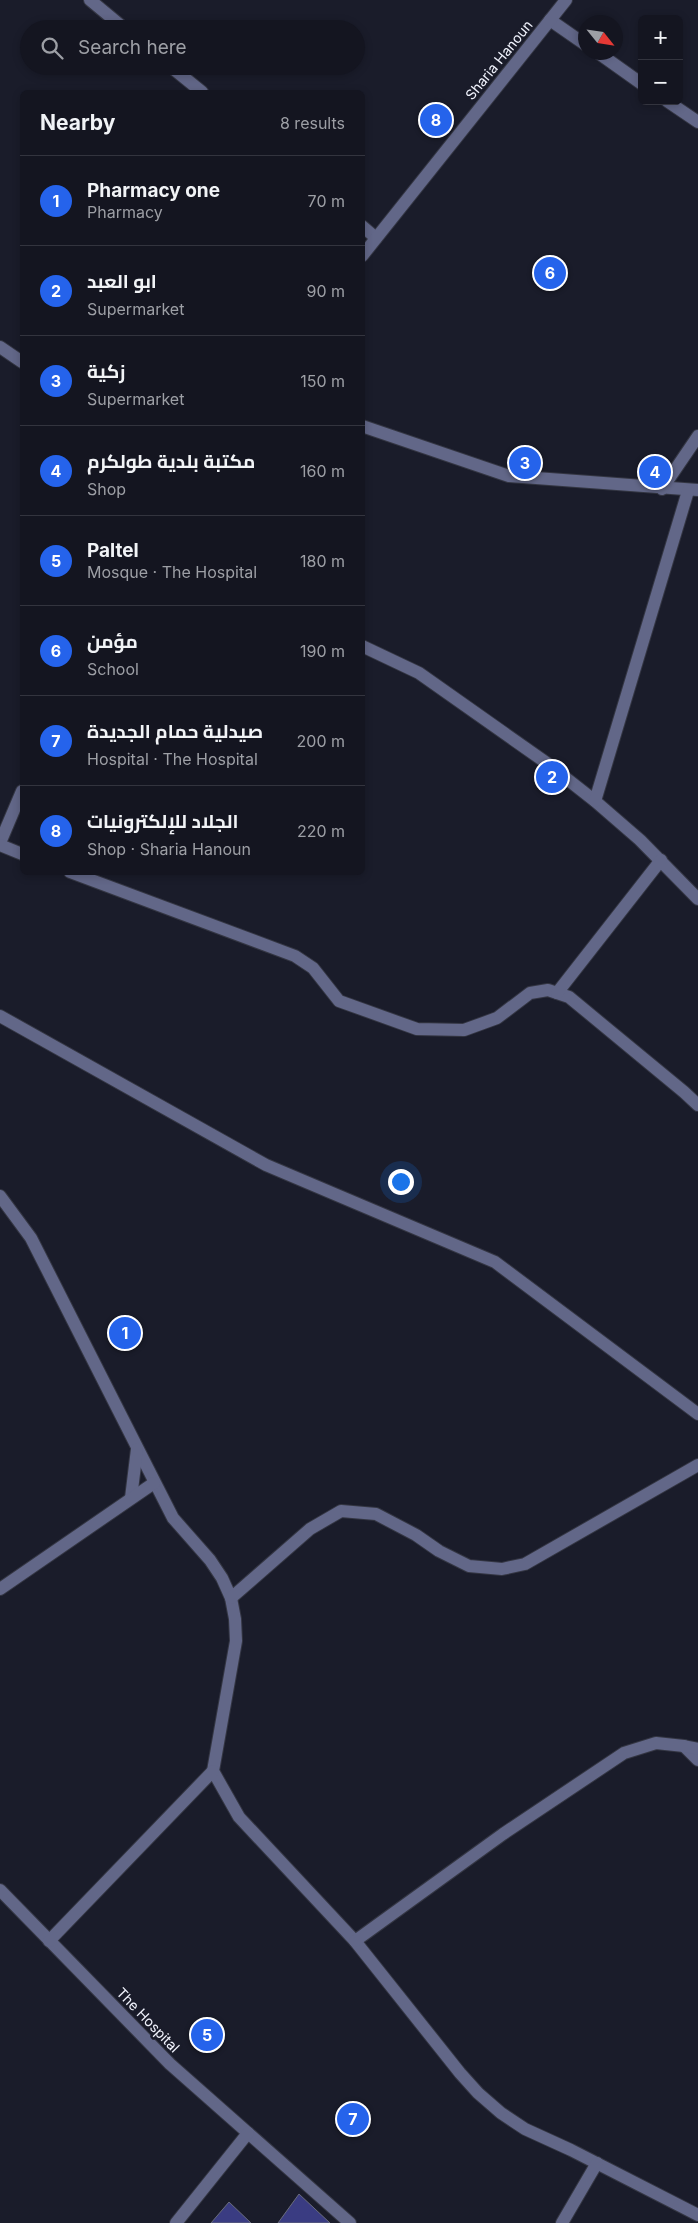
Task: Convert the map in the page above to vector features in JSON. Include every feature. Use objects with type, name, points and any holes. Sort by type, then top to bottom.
[{"type":"street","points":[[90,0],[114,20]]},
{"type":"street","name":"Sharia Hanoun","points":[[365,252],[566,0]]},
{"type":"street","points":[[550,20],[578,39]]},
{"type":"street","points":[[608,60],[638,81]]},
{"type":"street","points":[[181,75],[200,90]]},
{"type":"street","points":[[673,105],[698,122]]},
{"type":"street","points":[[365,229],[376,238]]},
{"type":"street","points":[[0,347],[20,361]]},
{"type":"street","points":[[365,427],[509,476],[693,491],[595,801]]},
{"type":"street","points":[[662,489],[698,436]]},
{"type":"street","points":[[365,647],[419,672],[595,801],[661,860],[698,899]]},
{"type":"street","points":[[20,795],[0,844],[20,853]]},
{"type":"street","points":[[557,993],[661,860]]},
{"type":"street","points":[[78,875],[295,956],[313,968],[339,1001],[417,1029],[464,1030],[497,1018],[530,993],[548,990],[569,997],[698,1105]]},
{"type":"street","points":[[0,1016],[266,1165],[495,1262],[698,1414]]},
{"type":"street","points":[[0,1196],[32,1238],[173,1518],[210,1560],[222,1578],[231,1598],[235,1619],[236,1641],[213,1771],[49,1940]]},
{"type":"street","points":[[131,1498],[137,1449]]},
{"type":"street","points":[[231,1598],[310,1529],[341,1511],[376,1514],[416,1535],[440,1552],[469,1566],[502,1569],[525,1564],[698,1465]]},
{"type":"street","points":[[0,1589],[154,1483]]},
{"type":"street","points":[[355,1941],[503,1834],[624,1753],[656,1744],[698,1749]]},
{"type":"street","points":[[684,1746],[698,1760]]},
{"type":"street","points":[[213,1771],[239,1817],[355,1941],[478,2093],[525,2130],[597,2163],[698,2214]]},
{"type":"street","name":"The Hospital","points":[[0,1890],[170,2064],[350,2223]]},
{"type":"street","points":[[176,2223],[248,2133]]},
{"type":"street","points":[[562,2223],[597,2163]]},
{"type":"building","points":[[299,2194],[330,2223],[278,2223]]},
{"type":"building","points":[[229,2202],[251,2223],[211,2223]]},
{"type":"place","name":"الجلاد للإلكترونيات","points":[[436,120]]},
{"type":"place","name":"مؤمن","points":[[550,273]]},
{"type":"place","name":"زكية","points":[[525,463]]},
{"type":"place","name":"مكتبة بلدية طولكرم","points":[[655,472]]},
{"type":"place","name":"ابو العبد","points":[[552,777]]},
{"type":"place","name":"Pharmacy one","points":[[125,1333]]},
{"type":"place","name":"Paltel","points":[[207,2035]]},
{"type":"place","name":"صيدلية حمام الجديدة","points":[[353,2119]]}]
